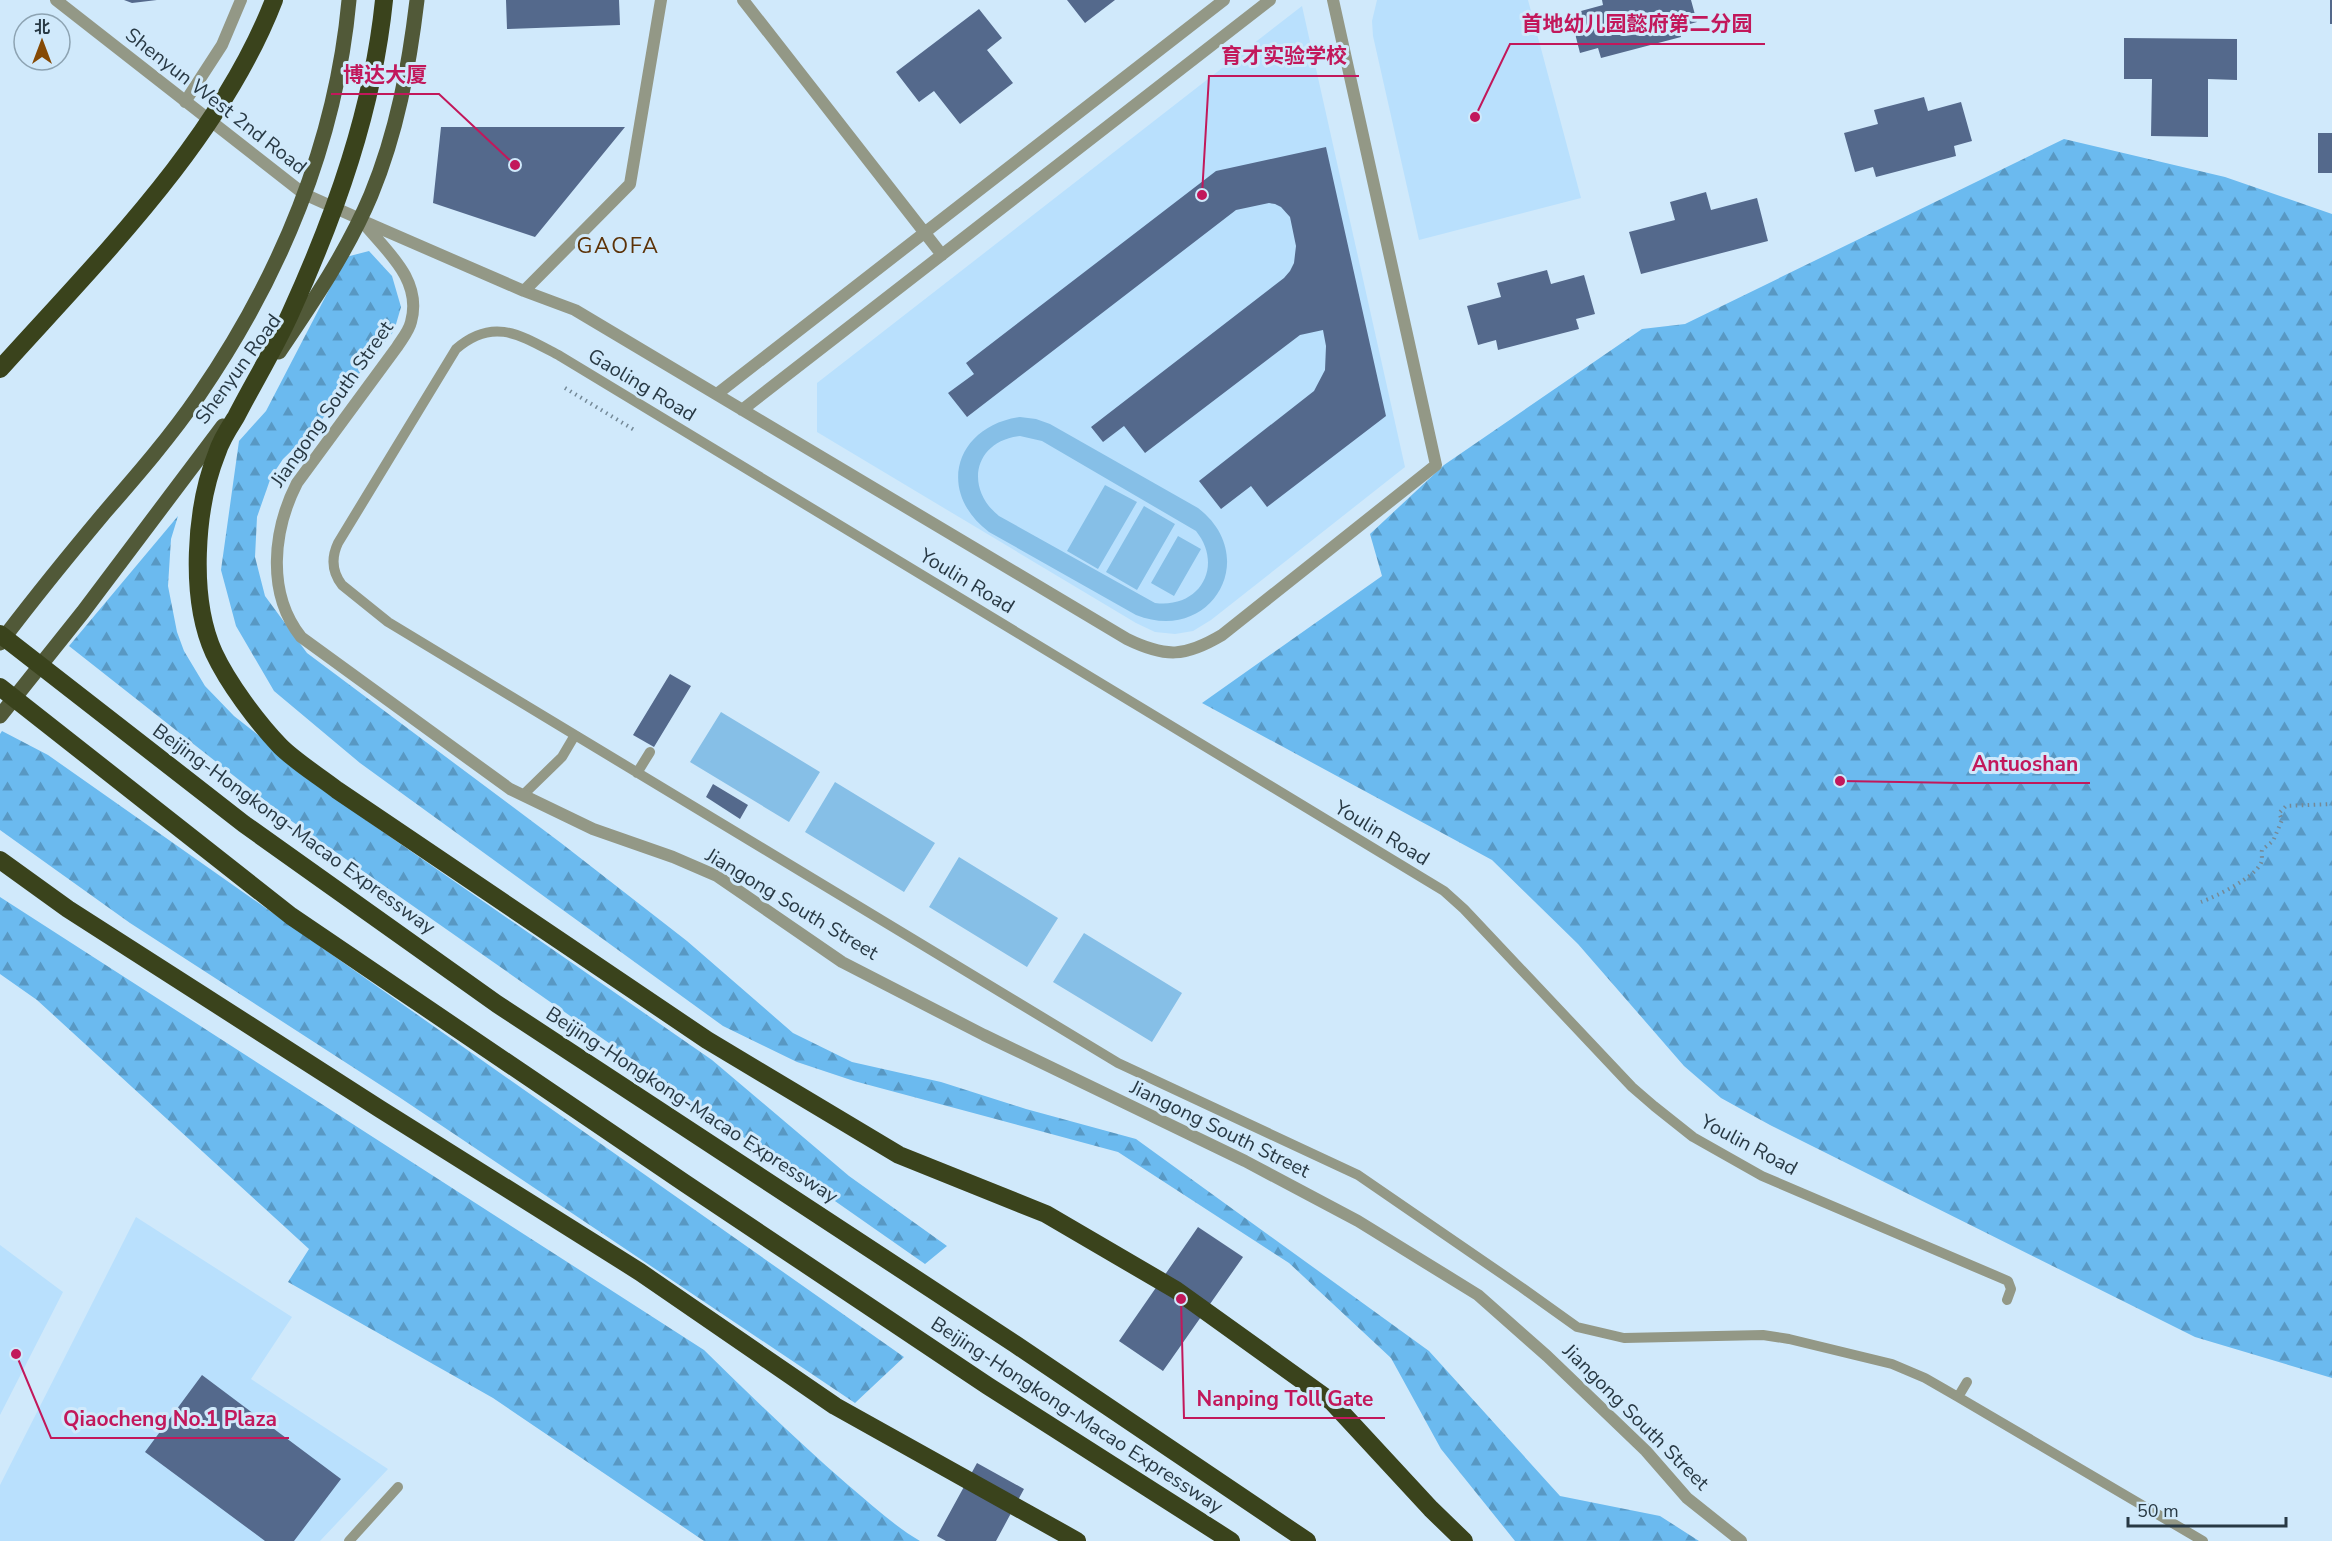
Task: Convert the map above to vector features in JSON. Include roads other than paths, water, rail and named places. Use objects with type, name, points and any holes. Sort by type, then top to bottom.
[{"type":"highway","points":[[0,369],[129,225],[191,148],[264,27],[274,0]]},
{"type":"highway","points":[[384,0],[370,86],[352,158],[322,240],[290,314],[217,452],[204,496],[199,546],[201,606],[214,653],[246,705],[281,746],[337,790],[708,1040],[899,1155],[1046,1214],[1176,1290],[1332,1402],[1431,1509],[1464,1541]]},
{"type":"highway","name":"Beijing-Hongkong-Macao Expressway","points":[[0,634],[244,824],[497,1004],[1015,1344],[1307,1541]]},
{"type":"highway","name":"Beijing-Hongkong-Macao Expressway","points":[[0,687],[291,916],[968,1373],[1231,1541]]},
{"type":"highway","points":[[0,860],[68,909],[640,1272],[835,1406],[1077,1541]]},
{"type":"main road","name":"Shenyun Road","points":[[0,643],[46,582],[159,449],[199,396],[256,300],[314,172],[334,102],[343,57],[349,0]]},
{"type":"main road","name":"Shenyun Road","points":[[0,716],[83,612],[274,358],[328,277],[360,219],[387,150],[401,102],[417,0]]},
{"type":"street","name":"Shenyun West 2nd Road","points":[[56,0],[304,194],[524,291],[575,310],[1117,633],[1150,651],[1175,654],[1200,648],[1222,636],[1436,465],[1333,0]]},
{"type":"street","points":[[185,102],[222,45],[242,0]]},
{"type":"street","points":[[524,291],[630,184],[661,0]]},
{"type":"street","points":[[743,0],[942,255]]},
{"type":"street","points":[[717,394],[1224,0]]},
{"type":"street","points":[[742,410],[1270,0]]},
{"type":"street","name":"Jiangong South Street","points":[[360,219],[411,285],[414,297],[411,324],[397,347],[297,483],[280,522],[276,554],[280,592],[289,622],[301,637],[510,789],[593,829],[673,857],[717,876],[842,962],[984,1035],[1245,1161],[1358,1221],[1478,1295],[1547,1356],[1646,1451],[1687,1498],[1741,1541]]},
{"type":"lane","name":"Gaoling Road","points":[[706,444],[528,339],[501,331],[482,332],[465,341],[451,357],[338,543],[333,558],[336,578],[388,622],[1118,1063],[1358,1175],[1577,1327],[1624,1338],[1763,1335],[1789,1338],[1892,1364],[1925,1378],[2203,1541]]},
{"type":"lane","name":"Youlin Road","points":[[706,444],[1444,891],[1464,909],[1632,1087],[1693,1137],[1762,1176],[2008,1281],[2012,1289],[2007,1300]]},
{"type":"lane","points":[[523,795],[562,757],[575,735]]},
{"type":"lane","points":[[637,772],[650,752]]},
{"type":"lane","points":[[1958,1397],[1967,1382]]},
{"type":"lane","points":[[349,1541],[398,1487]]},
{"type":"place","name":"首地幼儿园懿府第二分园","points":[[1475,117]]},
{"type":"place","name":"博达大厦","points":[[515,165]]},
{"type":"place","name":"育才实验学校","points":[[1202,195]]},
{"type":"place","name":"Antuoshan","points":[[1840,781]]},
{"type":"place","name":"Nanping Toll Gate","points":[[1181,1299]]},
{"type":"place","name":"Qiaocheng No.1 Plaza","points":[[16,1354]]},
{"type":"district","name":"GAOFA","points":[[618,246]]}]
